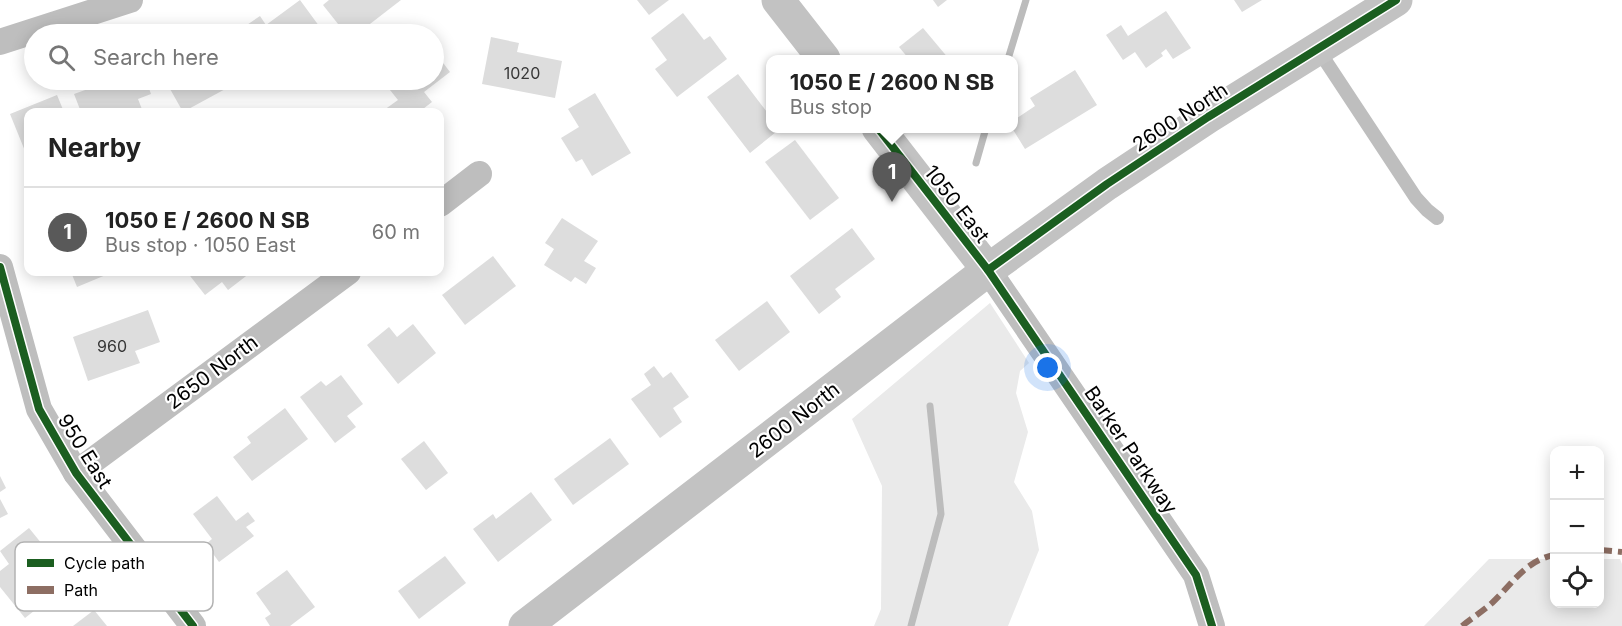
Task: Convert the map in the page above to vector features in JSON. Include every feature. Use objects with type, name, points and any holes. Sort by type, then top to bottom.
[{"type":"main road","points":[[778,0],[820,55]]},
{"type":"main road","name":"2600 North","points":[[525,626],[988,270],[1107,184],[1208,117],[1396,0]]},
{"type":"main road","name":"1050 East","points":[[881,133],[988,270]]},
{"type":"street","points":[[56,24],[130,0]]},
{"type":"street","points":[[0,42],[24,34]]},
{"type":"street","points":[[444,201],[479,174]]},
{"type":"street","name":"950 East","points":[[0,267],[39,409],[76,473],[129,542]]},
{"type":"street","name":"Barker Parkway","points":[[988,270],[1196,575],[1212,626]]},
{"type":"street","name":"2650 North","points":[[76,473],[343,276]]},
{"type":"street","name":"950 East","points":[[182,611],[193,626]]},
{"type":"lane","points":[[1317,48],[1416,198],[1437,218]]},
{"type":"shaded area","points":[[990,303],[1029,363],[1020,371],[1016,393],[1028,432],[1014,482],[1032,511],[1039,550],[1008,626],[874,626],[881,609],[882,486],[852,419]]},
{"type":"shaded area","points":[[1489,559],[1550,559],[1550,608],[1604,608],[1604,559],[1620,559],[1622,564],[1622,626],[1424,626]]},
{"type":"building","points":[[300,0],[318,24],[267,24]]},
{"type":"building","points":[[329,0],[401,0],[370,24],[338,24],[323,5]]},
{"type":"building","points":[[637,0],[669,0],[649,15]]},
{"type":"building","points":[[933,0],[947,0],[938,7]]},
{"type":"building","points":[[1234,0],[1262,0],[1242,12]]},
{"type":"building","points":[[1166,11],[1191,48],[1173,59],[1166,49],[1161,53],[1163,56],[1146,68],[1135,52],[1123,60],[1106,35],[1121,25],[1128,36]]},
{"type":"building","points":[[683,13],[704,40],[710,36],[727,59],[677,97],[655,69],[667,60],[651,38]]},
{"type":"building","points":[[260,16],[265,24],[248,24]]},
{"type":"building","points":[[923,28],[946,55],[906,55],[899,47]]},
{"type":"building","points":[[491,37],[519,43],[517,52],[562,61],[555,98],[482,84]]},
{"type":"building","points":[[444,64],[450,72],[444,77]]},
{"type":"building","points":[[1075,70],[1097,105],[1025,149],[1015,133],[1018,133],[1018,117],[1035,106],[1030,98]]},
{"type":"building","points":[[738,74],[766,111],[766,133],[775,133],[750,153],[707,97]]},
{"type":"building","points":[[85,90],[150,90],[151,94],[138,99],[141,108],[79,108],[74,94]]},
{"type":"building","points":[[171,90],[223,90],[190,108],[181,108]]},
{"type":"building","points":[[390,90],[427,90],[424,92],[432,102],[424,108],[387,108],[398,100]]},
{"type":"building","points":[[595,93],[631,153],[592,176],[582,159],[576,162],[561,138],[579,127],[568,109]]},
{"type":"building","points":[[57,95],[62,108],[25,108]]},
{"type":"building","points":[[24,108],[24,149],[10,114]]},
{"type":"building","points":[[795,140],[839,198],[810,220],[765,162]]},
{"type":"building","points":[[562,218],[598,241],[584,261],[596,268],[586,284],[575,277],[571,282],[544,265],[554,249],[545,243]]},
{"type":"building","points":[[852,228],[875,259],[835,289],[841,297],[819,314],[790,276]]},
{"type":"building","points":[[493,256],[516,286],[465,325],[442,295]]},
{"type":"building","points":[[73,276],[103,276],[77,287]]},
{"type":"building","points":[[190,276],[246,276],[228,290],[222,282],[205,295]]},
{"type":"building","points":[[767,301],[790,332],[739,371],[715,340]]},
{"type":"building","points":[[148,310],[160,342],[135,351],[140,363],[88,381],[73,337]]},
{"type":"building","points":[[413,324],[436,353],[398,384],[367,345],[389,327],[397,337]]},
{"type":"building","points":[[654,366],[663,378],[671,372],[689,397],[673,408],[682,422],[660,438],[631,399],[651,385],[644,374]]},
{"type":"building","points":[[341,375],[363,404],[347,416],[356,427],[335,443],[300,397],[321,381],[326,386]]},
{"type":"building","points":[[285,408],[308,439],[252,481],[233,457],[251,443],[247,437]]},
{"type":"building","points":[[610,438],[629,464],[573,505],[554,479]]},
{"type":"building","points":[[424,441],[448,473],[426,490],[401,459]]},
{"type":"building","points":[[0,476],[6,488],[0,492]]},
{"type":"building","points":[[531,492],[552,520],[498,562],[473,529],[493,514],[496,519]]},
{"type":"building","points":[[217,496],[236,521],[248,512],[255,521],[246,527],[254,536],[219,562],[213,554],[213,542],[208,542],[212,539],[193,514]]},
{"type":"building","points":[[0,499],[8,514],[0,518]]},
{"type":"building","points":[[29,528],[40,542],[15,542],[15,606],[0,587],[0,571],[9,564],[0,551]]},
{"type":"building","points":[[445,556],[466,583],[419,619],[398,591]]},
{"type":"building","points":[[287,570],[315,607],[290,626],[270,626],[265,618],[271,614],[256,593]]},
{"type":"building","points":[[19,611],[34,611],[25,618]]},
{"type":"building","points":[[95,611],[107,626],[73,626]]},
{"type":"waterway","points":[[1009,55],[1026,0]]},
{"type":"waterway","points":[[976,163],[985,133]]},
{"type":"waterway","points":[[911,626],[941,514],[930,406]]},
{"type":"marked path","points":[[1604,550],[1622,552]]},
{"type":"marked path","points":[[1462,626],[1492,603],[1527,568],[1550,556]]},
{"type":"cycle path","points":[[988,270],[1107,184],[1208,117],[1396,0]]},
{"type":"cycle path","points":[[882,133],[988,270],[1196,575],[1212,626]]},
{"type":"cycle path","points":[[0,267],[39,409],[76,473],[129,542]]},
{"type":"cycle path","points":[[182,611],[193,626]]},
{"type":"place","name":"1050 E / 2600 N SB","points":[[892,202]]}]
